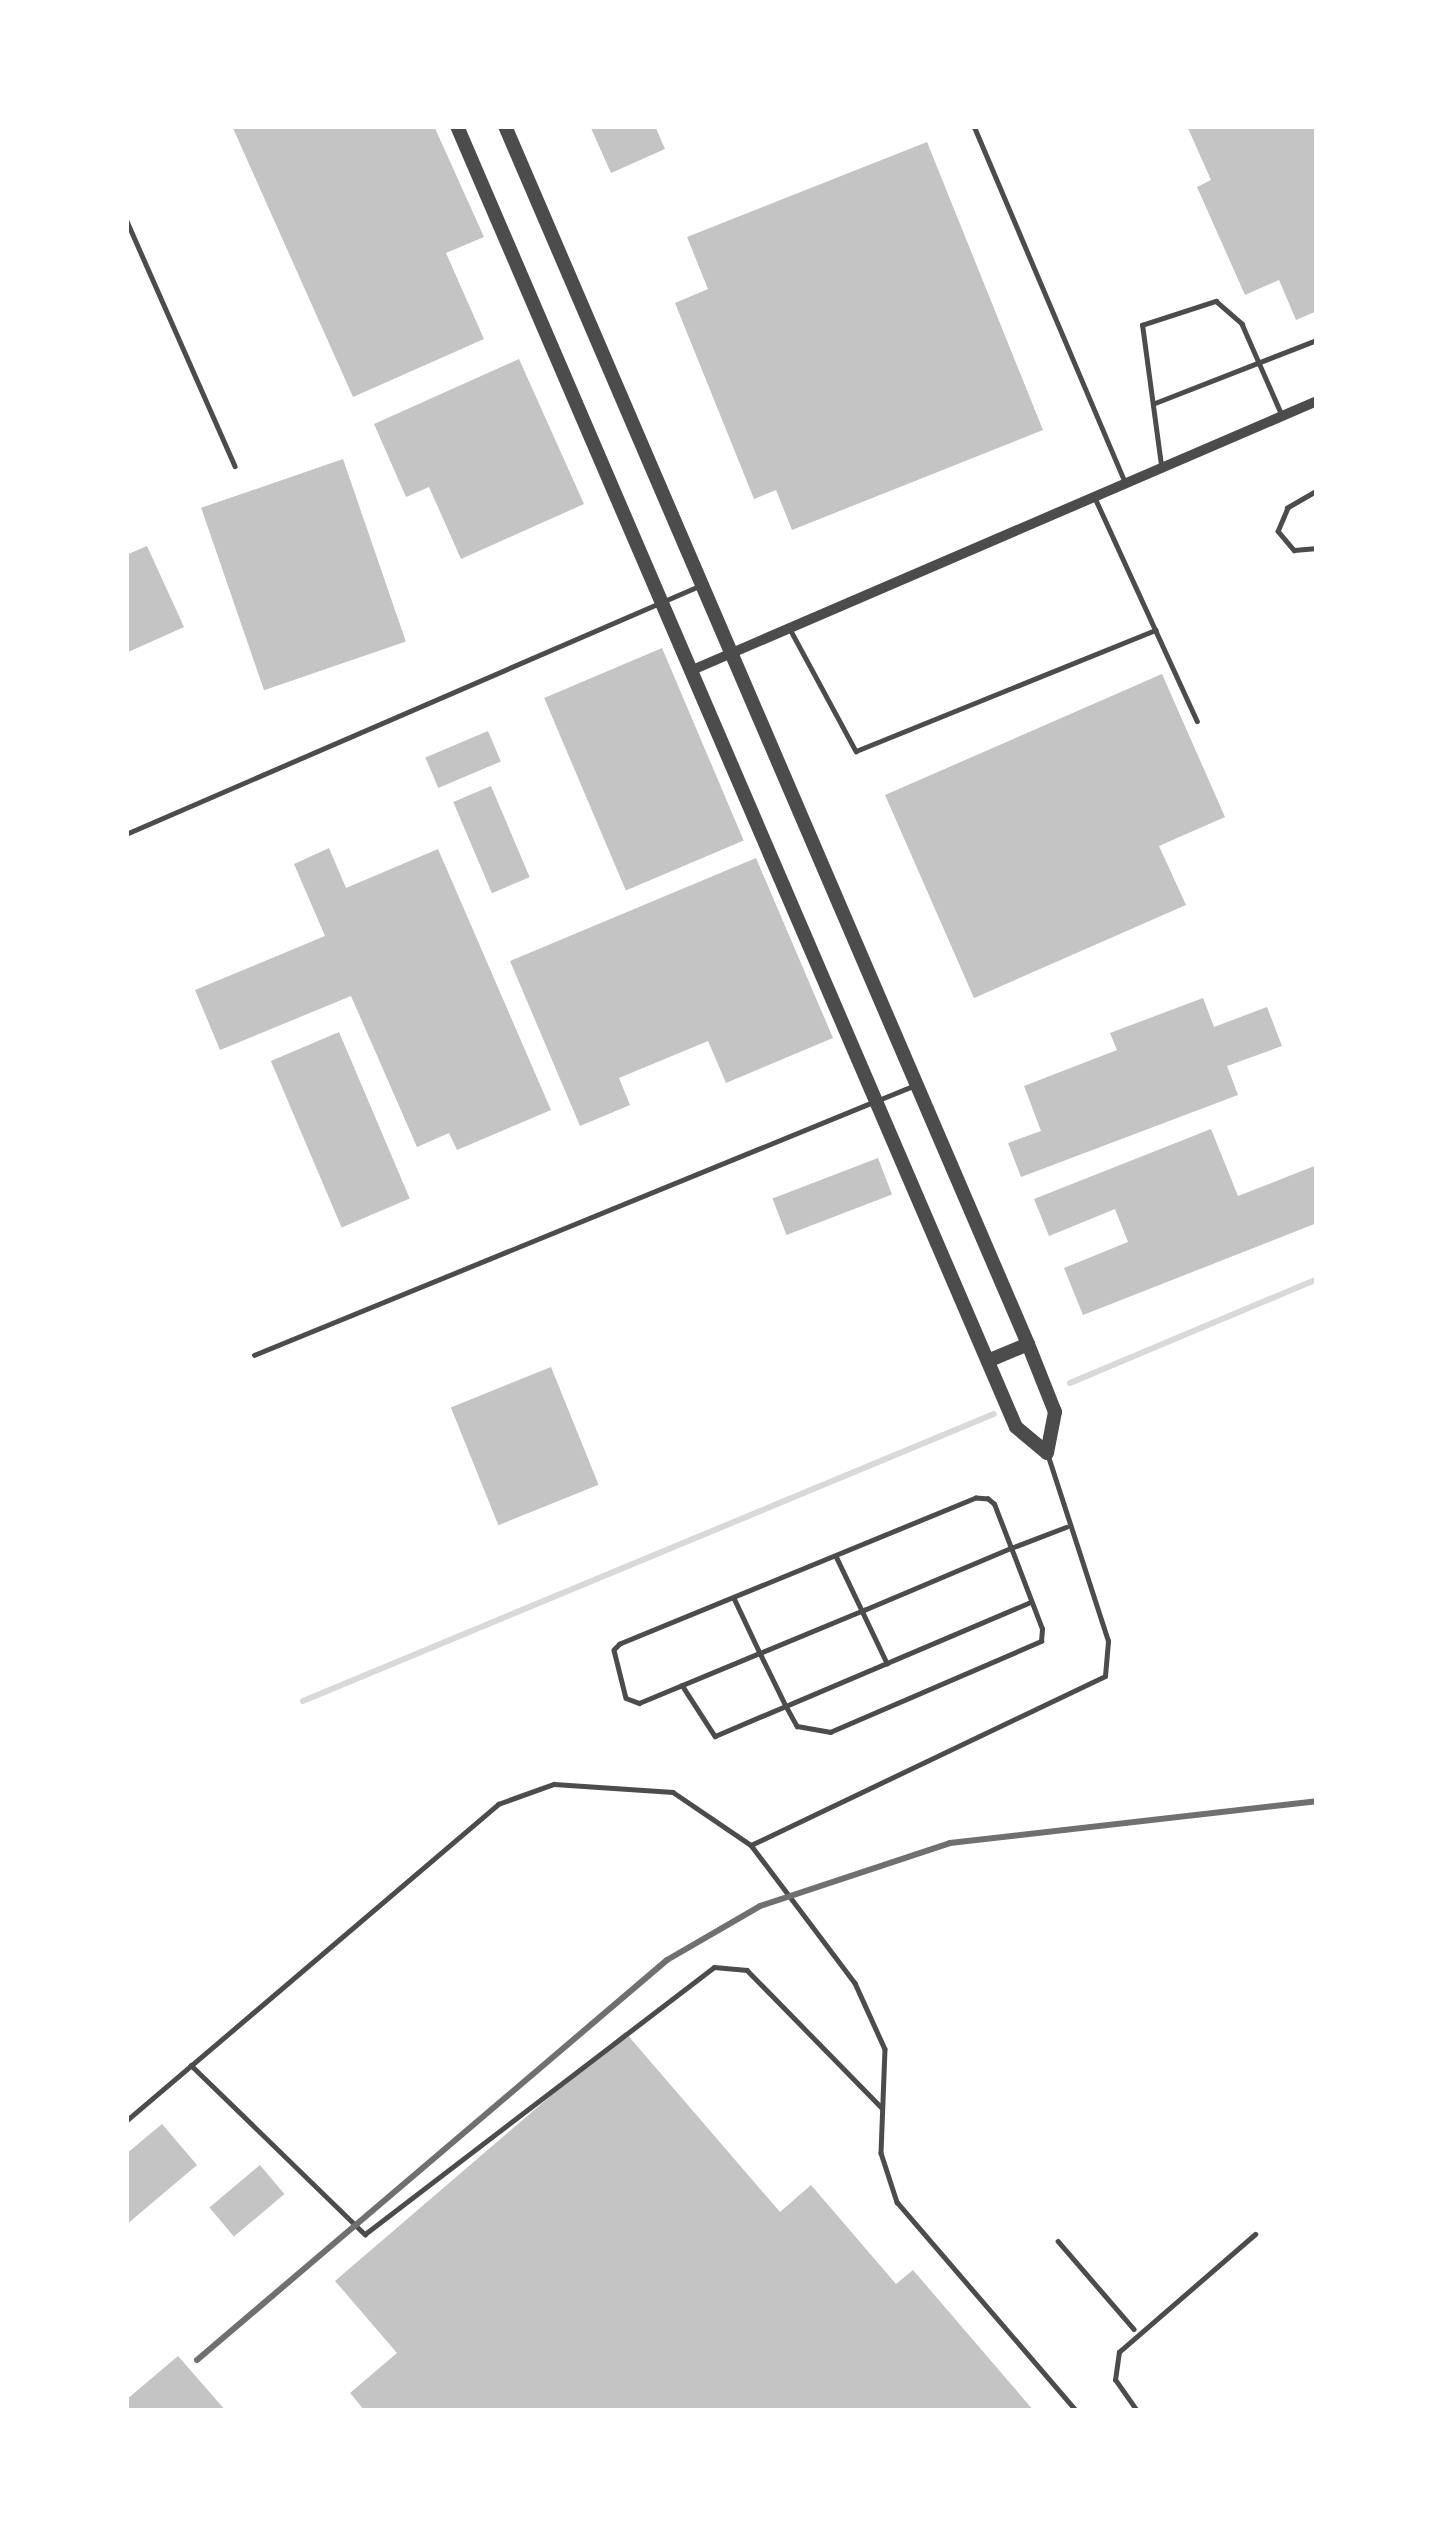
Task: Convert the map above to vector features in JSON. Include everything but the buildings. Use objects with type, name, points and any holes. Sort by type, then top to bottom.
[{"type":"street","points":[[457,126],[664,603],[697,668],[875,1102],[1016,1426],[1047,1453]]},
{"type":"street","points":[[505,126],[736,651],[1028,1344],[1055,1412],[1047,1453]]},
{"type":"street","points":[[697,668],[1317,401]]},
{"type":"street","points":[[990,1360],[1028,1344]]},
{"type":"lane","points":[[974,126],[1125,481]]},
{"type":"lane","points":[[126,219],[235,466]]},
{"type":"lane","points":[[1161,465],[1142,325],[1209,299],[1242,324],[1282,416]]},
{"type":"lane","points":[[1153,404],[1317,340]]},
{"type":"lane","points":[[1317,491],[1288,508],[1278,531],[1283,545],[1317,548]]},
{"type":"lane","points":[[1094,495],[1197,721]]},
{"type":"lane","points":[[126,834],[706,582]]},
{"type":"lane","points":[[789,628],[856,751],[1155,630]]},
{"type":"lane","points":[[254,1355],[915,1085]]},
{"type":"lane","points":[[751,1845],[1105,1676],[1108,1642],[1066,1527],[1047,1453]]},
{"type":"lane","points":[[734,1598],[760,1653],[785,1706],[797,1726],[830,1732],[1036,1646],[1032,1602],[1012,1548],[982,1497],[734,1598],[614,1650],[630,1702],[682,1685],[760,1653],[1012,1548],[1066,1527]]},
{"type":"lane","points":[[836,1556],[887,1663]]},
{"type":"lane","points":[[682,1685],[710,1737],[1032,1602]]},
{"type":"lane","points":[[126,2121],[478,1818],[534,1787],[673,1792],[751,1845],[879,2023],[884,2109],[880,2153],[897,2202],[1077,2411]]},
{"type":"lane","points":[[191,2065],[365,2234],[714,1966],[748,1970],[884,2109]]},
{"type":"lane","points":[[1137,2411],[1113,2365],[1134,2329],[1255,2234]]},
{"type":"lane","points":[[1058,2241],[1134,2329]]},
{"type":"waterway","points":[[1070,1383],[1317,1279]]},
{"type":"waterway","points":[[303,1701],[994,1414]]},
{"type":"railway","points":[[197,2360],[667,1960],[760,1906],[950,1843],[1317,1801]]}]
